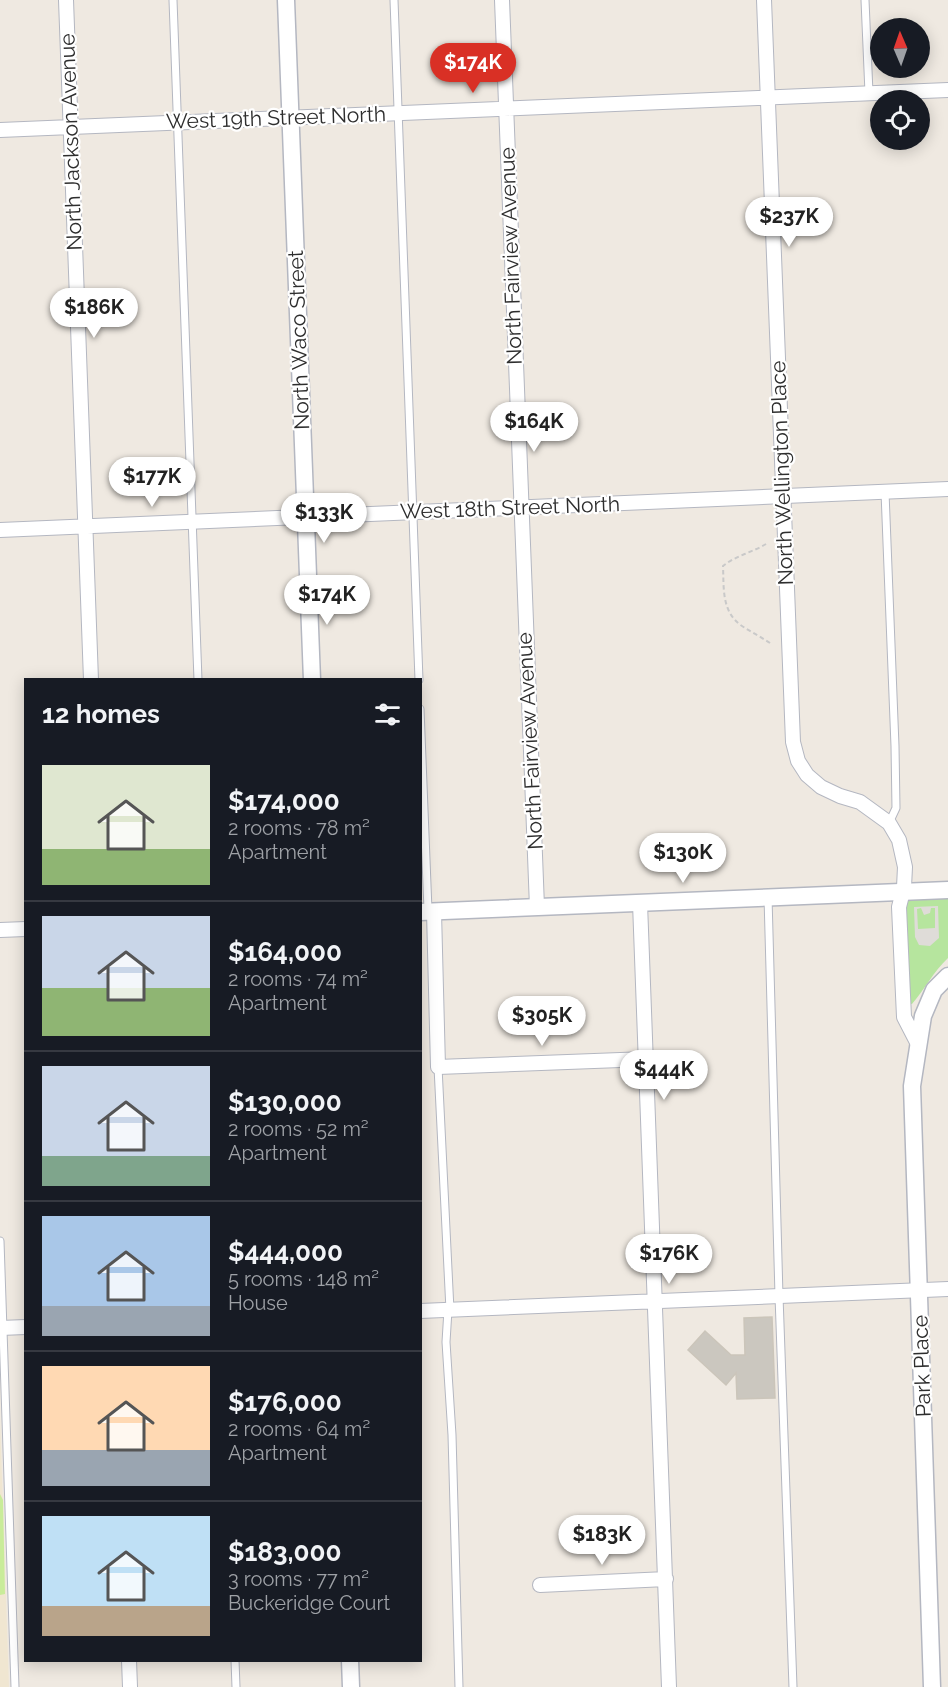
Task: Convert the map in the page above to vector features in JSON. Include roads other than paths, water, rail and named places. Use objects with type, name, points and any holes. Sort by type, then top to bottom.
[{"type":"street","name":"North Jackson Avenue","points":[[66,0],[91,678]]},
{"type":"street","name":"North Waco Street","points":[[286,0],[312,678]]},
{"type":"street","name":"North Fairview Avenue","points":[[501,0],[537,907]]},
{"type":"street","name":"North Wellington Place","points":[[764,0],[793,741],[798,761],[807,775],[821,787],[860,802],[889,824],[899,840],[905,867],[903,892]]},
{"type":"street","name":"West 19th Street North","points":[[0,130],[948,90]]},
{"type":"street","name":"West 18th Street North","points":[[0,530],[948,489]]},
{"type":"street","points":[[647,1059],[438,1067],[427,912],[948,890]]},
{"type":"street","points":[[903,892],[899,907],[904,1017],[918,1046]]},
{"type":"street","points":[[640,903],[669,1687]]},
{"type":"street","points":[[0,930],[24,929]]},
{"type":"street","name":"Park Place","points":[[932,1687],[912,1086],[923,1016],[934,990],[948,976]]},
{"type":"street","points":[[422,1311],[948,1289]]},
{"type":"street","points":[[2,1328],[24,1327]]},
{"type":"street","points":[[540,1585],[666,1579]]},
{"type":"street","points":[[129,1662],[130,1687]]},
{"type":"street","points":[[350,1662],[351,1687]]},
{"type":"lane","points":[[173,0],[198,678]]},
{"type":"lane","points":[[394,0],[419,678]]},
{"type":"lane","points":[[865,0],[869,93]]},
{"type":"lane","points":[[885,492],[896,808],[889,824]]},
{"type":"lane","points":[[422,767],[427,912]]},
{"type":"lane","points":[[768,897],[793,1687]]},
{"type":"lane","points":[[438,1067],[449,1310],[446,1342],[452,1436],[459,1687]]},
{"type":"lane","points":[[0,1241],[15,1687]]},
{"type":"lane","points":[[235,1662],[236,1687]]}]
